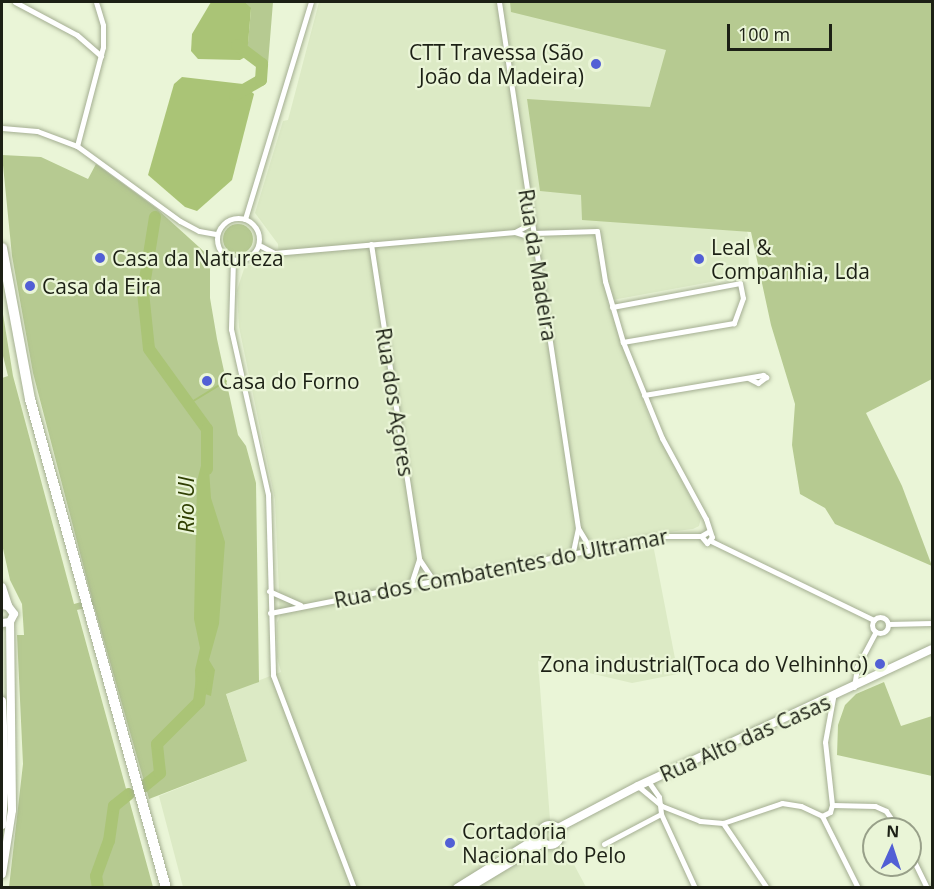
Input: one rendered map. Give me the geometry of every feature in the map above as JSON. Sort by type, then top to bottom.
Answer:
[{"type":"highway","points":[[2,248],[30,399],[166,888]]},
{"type":"highway","points":[[2,279],[24,400],[159,888]]},
{"type":"main road","points":[[2,587],[5,605],[14,614],[6,622],[13,788],[2,874]]},
{"type":"main road","name":"Rua Alto das Casas","points":[[558,828],[648,781],[833,698],[933,649]]},
{"type":"main road","points":[[2,701],[5,777],[2,825]]},
{"type":"main road","points":[[468,888],[541,840],[545,825],[558,828],[558,841],[549,846],[541,840]]},
{"type":"main road","points":[[457,888],[541,840]]},
{"type":"street","points":[[15,2],[77,35],[101,56]]},
{"type":"street","points":[[77,146],[101,56],[103,25],[96,2]]},
{"type":"street","points":[[245,219],[312,2]]},
{"type":"street","name":"Rua da Madeira","points":[[499,2],[578,528],[573,552]]},
{"type":"street","points":[[2,128],[37,131],[77,146],[168,212],[199,231],[216,234]]},
{"type":"street","points":[[245,219],[222,225],[216,234],[216,244],[233,260],[231,329],[268,494],[270,651],[279,693],[354,888]]},
{"type":"street","points":[[233,260],[256,253],[261,246],[261,236],[245,219]]},
{"type":"street","points":[[515,232],[532,223]]},
{"type":"street","points":[[261,246],[274,253],[515,232],[533,235],[597,231],[612,307],[623,342],[662,438],[682,470],[706,519],[711,541]]},
{"type":"street","name":"Rua dos Açores","points":[[371,244],[419,559],[433,580]]},
{"type":"street","points":[[612,307],[740,283],[743,298],[734,323],[623,342]]},
{"type":"street","points":[[644,395],[748,378]]},
{"type":"street","name":"Rua da Madeira","points":[[578,528],[591,550]]},
{"type":"street","points":[[701,537],[708,532]]},
{"type":"street","name":"Rua dos Combatentes do Ultramar","points":[[270,614],[300,605],[675,534],[701,537],[704,542],[711,541],[874,620],[881,617],[888,624]]},
{"type":"street","name":"Rua dos Açores","points":[[411,584],[419,559]]},
{"type":"street","points":[[269,591],[300,605]]},
{"type":"street","points":[[854,688],[857,667],[876,632],[874,620]]},
{"type":"street","points":[[876,632],[884,632],[888,624],[933,623]]},
{"type":"street","points":[[822,816],[830,812],[832,805],[825,741],[833,698]]},
{"type":"street","points":[[648,781],[662,806],[661,814],[695,888]]},
{"type":"street","points":[[638,786],[662,806],[700,821],[723,823],[782,803],[801,806],[822,816],[858,888]]},
{"type":"street","points":[[832,805],[875,806],[886,811],[890,817]]},
{"type":"street","points":[[604,844],[661,814]]},
{"type":"street","points":[[723,823],[767,888]]},
{"type":"shaded area","points":[[211,2],[245,2],[251,8],[247,56],[240,60],[198,59],[191,51],[192,34]]},
{"type":"shaded area","points":[[245,2],[273,2],[268,64],[247,54],[251,9]]},
{"type":"shaded area","points":[[319,2],[661,2],[671,46],[748,234],[749,275],[607,301],[649,417],[701,518],[699,526],[693,529],[651,534],[678,674],[632,683],[538,661],[550,820],[586,887],[183,887],[159,796],[247,761],[226,693],[281,672],[277,657],[277,623],[280,616],[275,500],[239,327],[237,290],[245,266],[279,259],[278,244],[255,213],[283,121],[288,120]]},
{"type":"shaded area","points":[[510,2],[932,2],[932,379],[866,413],[902,486],[932,566],[835,524],[825,508],[800,494],[792,445],[795,404],[771,325],[751,232],[582,220],[581,195],[540,191],[527,99],[650,107],[666,50],[511,12]]},
{"type":"shaded area","points":[[182,77],[243,84],[254,94],[232,180],[197,211],[185,207],[148,175],[174,84]]},
{"type":"shaded area","points":[[2,155],[41,157],[88,179],[96,164],[156,208],[210,257],[210,298],[217,339],[238,435],[246,446],[256,483],[259,682],[226,694],[247,761],[149,799],[94,606],[77,610],[153,887],[9,887],[23,764],[17,635],[24,635],[22,604],[10,580],[2,544],[2,378],[8,376],[2,352],[2,308],[13,376],[74,604],[92,599],[33,373],[12,256]]},
{"type":"shaded area","points":[[238,224],[249,228],[253,239],[249,250],[238,254],[227,250],[223,239],[227,228]]},
{"type":"shaded area","points":[[208,455],[211,498],[225,542],[219,624],[209,660],[215,670],[211,696],[196,691],[195,670],[200,648],[194,619],[197,481],[203,458]]},
{"type":"shaded area","points":[[884,682],[901,726],[932,716],[932,776],[837,755],[838,725],[845,705],[856,694]]},
{"type":"waterway","name":"Rio Ul","points":[[235,95],[261,80],[262,64],[237,45]]},
{"type":"waterway","name":"Rio Ul","points":[[155,217],[143,292],[149,349],[207,429],[207,469]]},
{"type":"waterway","points":[[190,403],[226,381]]},
{"type":"waterway","name":"Rio Ul","points":[[143,787],[160,773],[157,744],[199,702],[202,677]]},
{"type":"waterway","name":"Rio Ul","points":[[98,888],[96,876],[109,841],[114,806],[129,794]]},
{"type":"place","name":"CTT Travessa (São João da Madeira)","points":[[596,64]]},
{"type":"place","name":"Casa da Natureza","points":[[100,258]]},
{"type":"place","name":"Leal & Companhia, Lda","points":[[699,259]]},
{"type":"place","name":"Casa da Eira","points":[[30,286]]},
{"type":"place","name":"Casa do Forno","points":[[207,381]]},
{"type":"place","name":"Zona industrial(Toca do Velhinho)","points":[[880,664]]},
{"type":"place","name":"Cortadoria Nacional do Pelo","points":[[450,843]]}]
